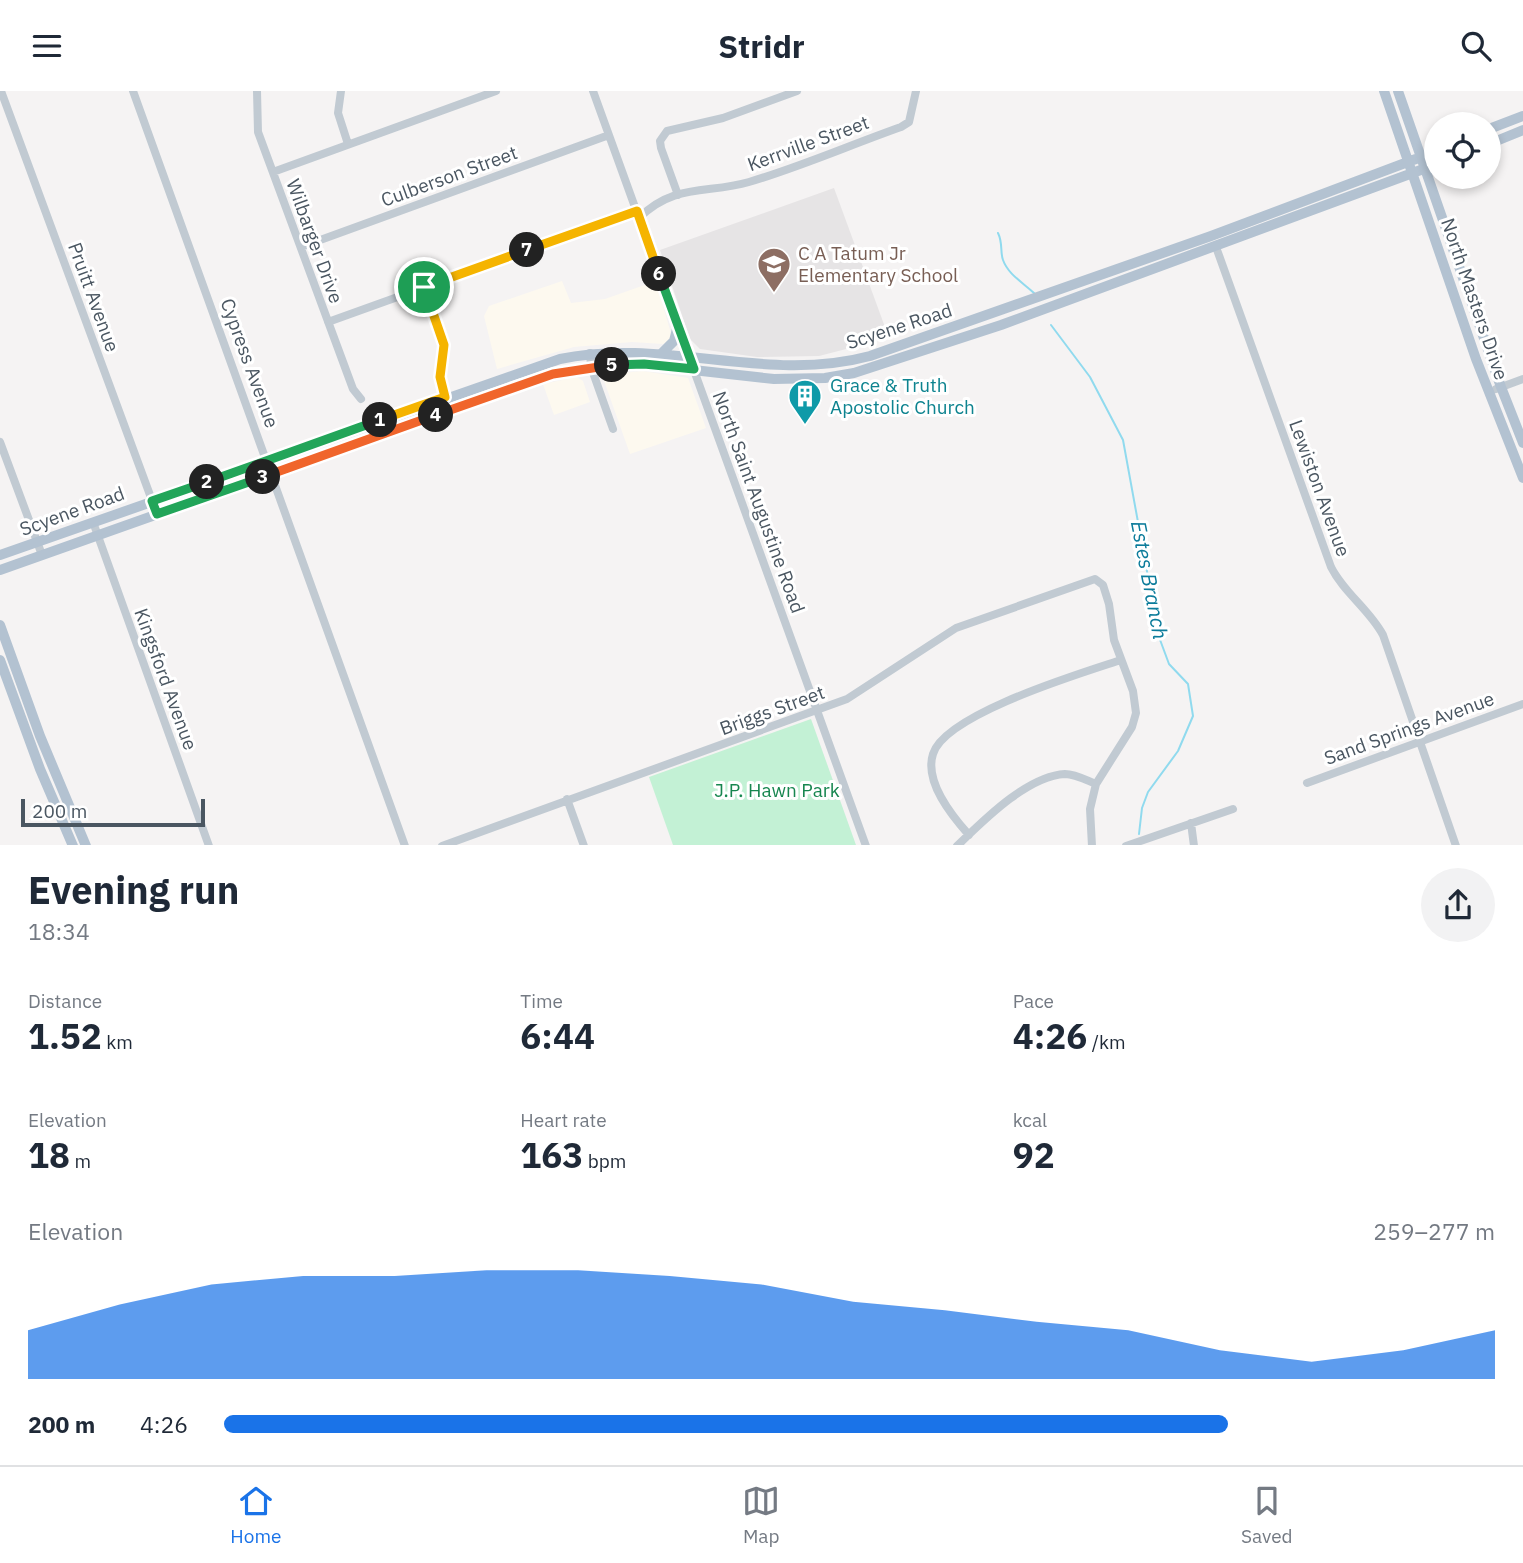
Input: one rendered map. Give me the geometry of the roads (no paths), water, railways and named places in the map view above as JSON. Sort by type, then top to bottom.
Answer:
[{"type":"main road","name":"North Masters Drive","points":[[1384,91],[1488,391],[1523,478]]},
{"type":"main road","name":"North Masters Drive","points":[[1398,91],[1422,157]]},
{"type":"main road","points":[[1501,124],[1523,116]]},
{"type":"main road","points":[[1501,138],[1523,130]]},
{"type":"main road","name":"Scyene Road","points":[[0,555],[538,364],[590,353],[662,353],[773,367],[853,360],[1215,235],[1422,157]]},
{"type":"main road","name":"Scyene Road","points":[[0,570],[553,374],[591,367],[639,364],[774,379],[825,378],[854,373],[1001,325],[1424,169]]},
{"type":"main road","name":"North Masters Drive","points":[[1438,189],[1501,387],[1523,443]]},
{"type":"main road","points":[[662,353],[674,341],[678,324]]},
{"type":"main road","points":[[0,625],[53,767],[86,845]]},
{"type":"main road","points":[[0,660],[41,772],[73,845]]},
{"type":"main road","points":[[41,772],[53,767]]},
{"type":"street","name":"Pruitt Avenue","points":[[1,91],[157,514]]},
{"type":"street","name":"Cypress Avenue","points":[[133,91],[405,845]]},
{"type":"street","name":"Wilbarger Drive","points":[[257,91],[256,120],[273,172],[353,389],[361,399]]},
{"type":"street","points":[[341,91],[338,113],[348,144]]},
{"type":"street","points":[[273,172],[496,91]]},
{"type":"street","name":"North Saint Augustine Road","points":[[593,91],[866,845]]},
{"type":"street","points":[[678,195],[661,148],[662,135],[667,131],[723,118],[797,91]]},
{"type":"street","name":"Kerrville Street","points":[[328,322],[638,214],[700,187],[750,181],[909,122],[916,91]]},
{"type":"street","name":"Culberson Street","points":[[300,247],[609,135]]},
{"type":"street","points":[[1215,235],[1216,247]]},
{"type":"street","name":"Lewiston Avenue","points":[[1216,247],[1331,567],[1344,589],[1370,615],[1383,635],[1456,845]]},
{"type":"street","points":[[424,287],[444,345],[440,377],[449,410]]},
{"type":"street","points":[[590,353],[591,367],[613,429]]},
{"type":"street","points":[[1488,391],[1523,379]]},
{"type":"street","points":[[0,442],[42,555]]},
{"type":"street","name":"Kingsford Avenue","points":[[93,522],[209,845]]},
{"type":"street","name":"Briggs Street","points":[[442,845],[857,695],[956,628],[1090,580],[1099,581],[1109,604],[1121,660]]},
{"type":"street","points":[[969,835],[945,804],[934,775],[933,755],[939,743],[1006,700],[1121,660],[1133,691],[1135,719],[1096,784],[1090,809],[1092,845]]},
{"type":"street","name":"Sand Springs Avenue","points":[[1307,783],[1523,703]]},
{"type":"street","points":[[957,845],[1003,804],[1049,778],[1067,774],[1096,784]]},
{"type":"street","points":[[567,799],[584,845]]},
{"type":"street","points":[[1126,845],[1233,809]]},
{"type":"street","points":[[1191,823],[1194,845]]},
{"type":"waterway","name":"Estes Branch","points":[[998,233],[1005,265],[1034,293]]},
{"type":"waterway","name":"Estes Branch","points":[[1051,325],[1090,377],[1123,440],[1159,637],[1169,664],[1188,684],[1193,716],[1178,751],[1148,792],[1142,808],[1139,834]]},
{"type":"place","name":"C A Tatum Jr Elementary School","points":[[774,294]]},
{"type":"place","name":"Grace & Truth Apostolic Church","points":[[805,426]]},
{"type":"park label","name":"J.P. Hawn Park","points":[[777,790]]}]
